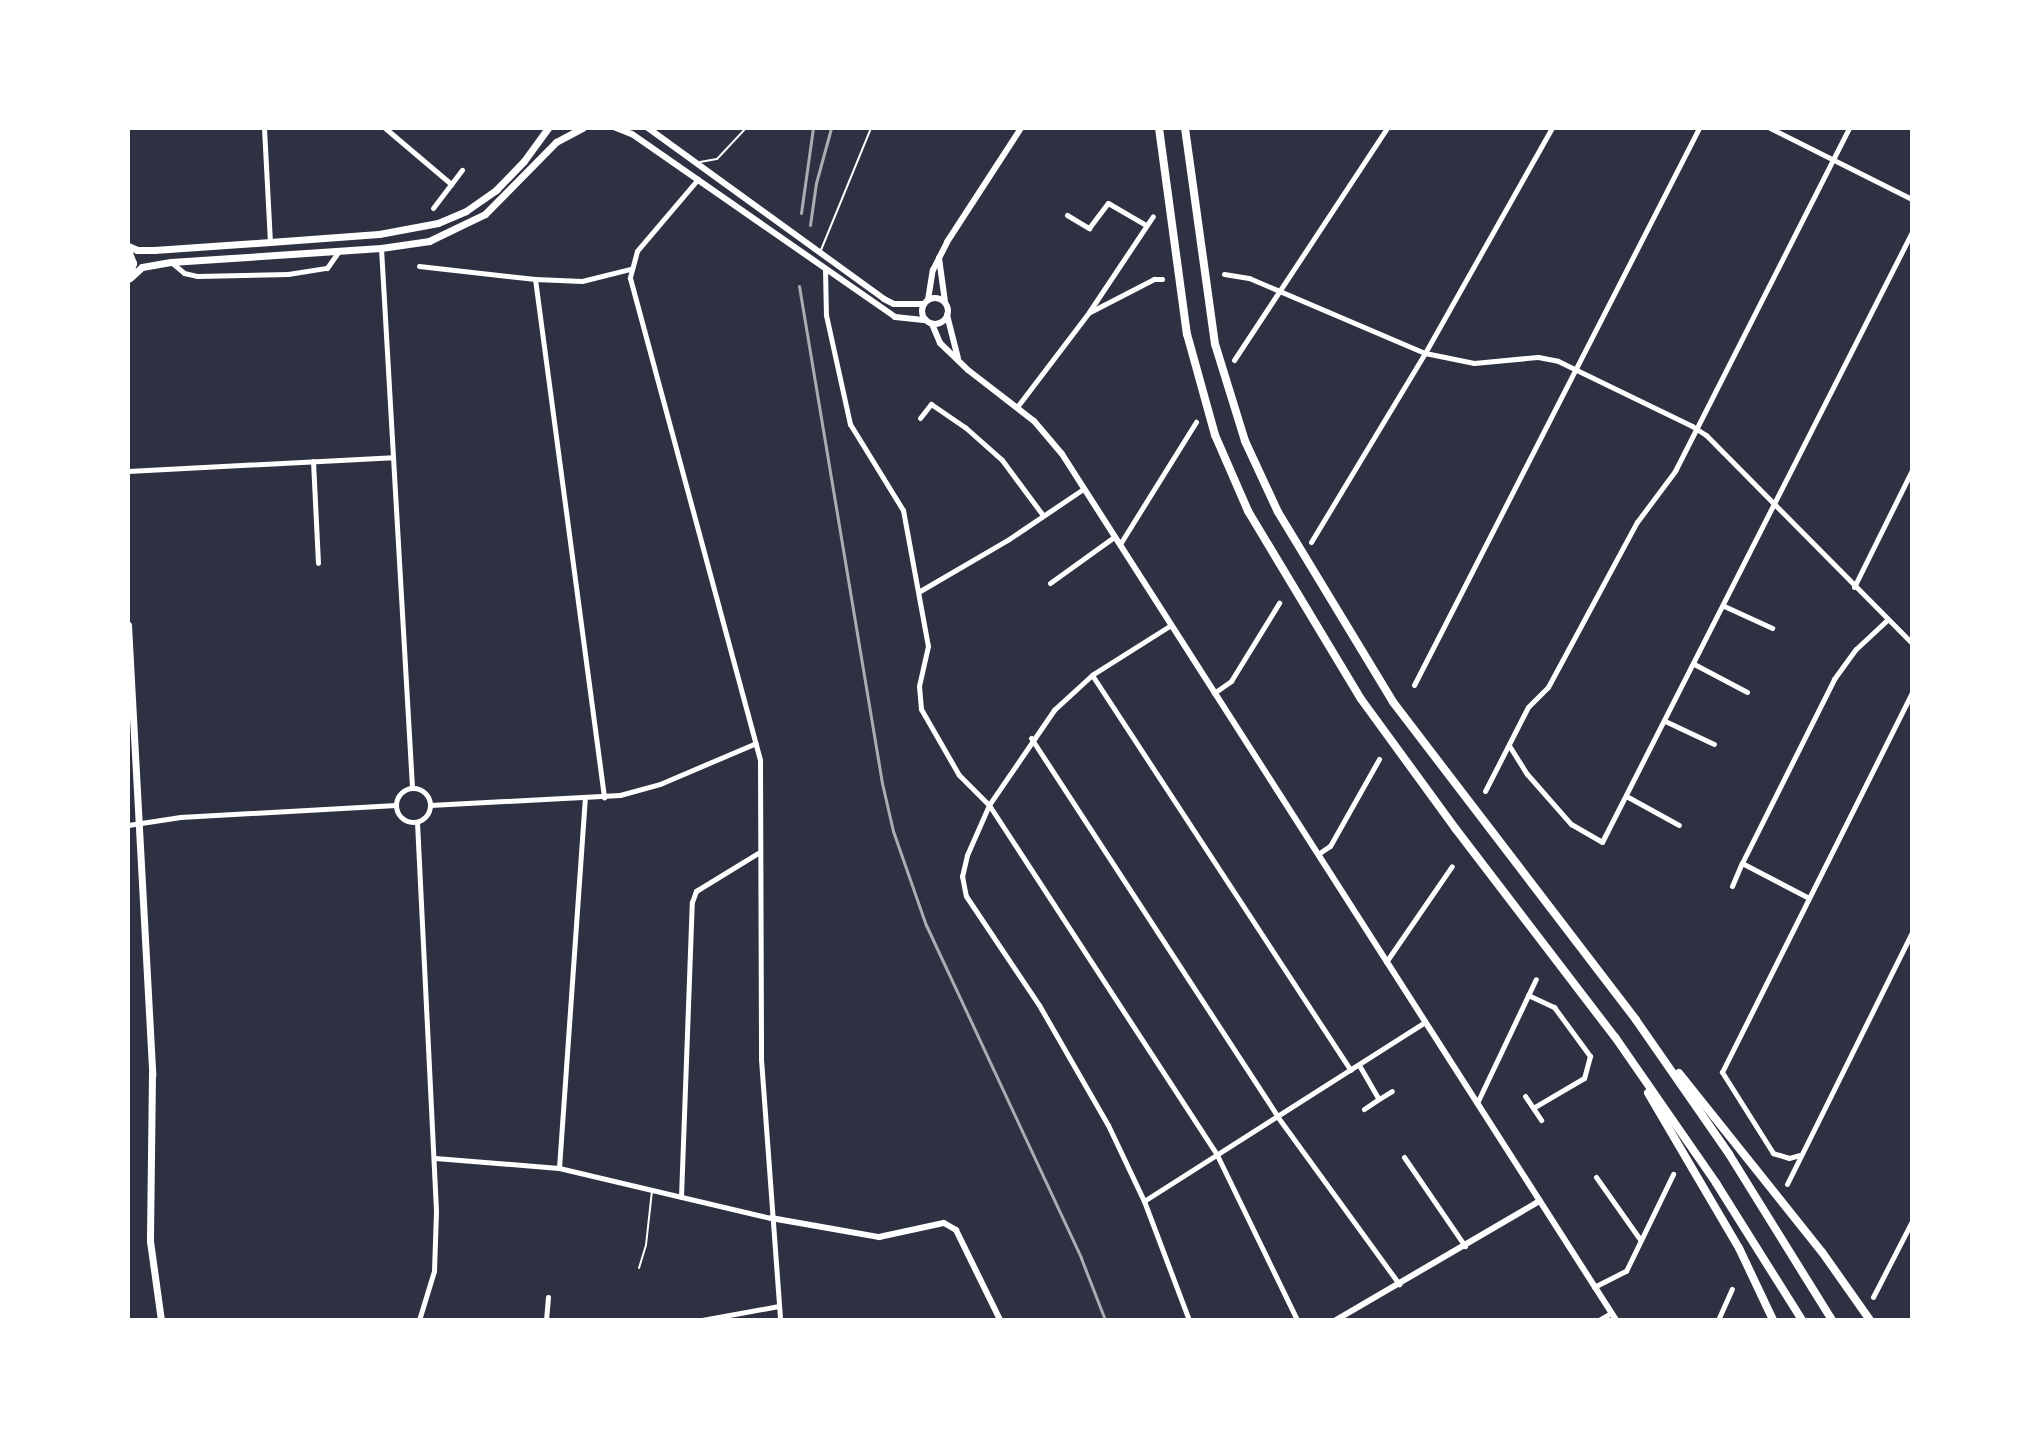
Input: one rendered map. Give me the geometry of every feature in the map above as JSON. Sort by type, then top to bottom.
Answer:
[{"type":"highway","points":[[1159,128],[1187,334],[1215,435],[1248,511],[1317,630],[1378,723],[1615,1037],[1716,1183],[1802,1320]]},
{"type":"highway","points":[[1185,128],[1215,344],[1245,441],[1271,500],[1358,647],[1414,732],[1636,1020],[1822,1252],[1870,1320]]},
{"type":"highway","points":[[1636,1020],[1737,1166],[1832,1320]]},
{"type":"highway","points":[[1615,1037],[1739,1248],[1773,1320]]},
{"type":"main road","points":[[129,279],[133,263],[128,248],[154,250],[379,234],[426,227],[449,219],[496,190],[524,161],[548,128]]},
{"type":"main road","points":[[129,279],[142,267],[171,262],[381,248],[429,241],[468,224],[503,199],[556,142],[582,128]]},
{"type":"main road","points":[[128,625],[152,1074],[150,1241],[161,1320]]},
{"type":"street","points":[[264,128],[270,242]]},
{"type":"street","points":[[385,128],[451,184]]},
{"type":"street","points":[[616,128],[632,134],[895,317],[929,322],[943,321],[947,315]]},
{"type":"street","points":[[648,128],[884,299],[894,304],[926,302],[935,298],[945,304]]},
{"type":"street","points":[[1021,128],[939,258],[922,312],[940,343],[1050,438],[1614,1317],[1599,1320]]},
{"type":"street","points":[[1234,360],[1387,128]]},
{"type":"street","points":[[1311,542],[1425,353],[1552,128]]},
{"type":"street","points":[[1414,685],[1699,128]]},
{"type":"street","points":[[1770,128],[1912,199]]},
{"type":"street","points":[[1485,791],[1528,707],[1548,687],[1637,522],[1669,482],[1849,128]]},
{"type":"street","points":[[433,208],[462,170]]},
{"type":"street","points":[[698,179],[637,251],[630,269],[756,743],[761,778],[758,853],[761,1059],[780,1320]]},
{"type":"street","points":[[1067,215],[1089,228],[1108,203],[1146,225]]},
{"type":"street","points":[[1017,407],[1089,312],[1153,216]]},
{"type":"street","points":[[1510,747],[1527,774],[1571,824],[1602,842],[1628,797],[1912,232]]},
{"type":"street","points":[[381,248],[412,788]]},
{"type":"street","points":[[171,262],[184,273],[197,276],[288,274],[327,268],[339,251]]},
{"type":"street","points":[[939,258],[947,315],[959,359]]},
{"type":"street","points":[[817,264],[823,278],[850,424],[903,510],[928,646],[919,686],[921,709],[959,775],[989,805],[1217,1155],[1297,1320]]},
{"type":"street","points":[[419,266],[582,281],[630,269]]},
{"type":"street","points":[[823,278],[825,269]]},
{"type":"street","points":[[1224,274],[1249,278],[1425,353],[1483,363],[1549,358],[1697,430],[1912,643]]},
{"type":"street","points":[[535,279],[604,797]]},
{"type":"street","points":[[1089,312],[1162,279]]},
{"type":"street","points":[[920,418],[931,404],[966,428],[1002,460],[1043,514]]},
{"type":"street","points":[[1119,545],[1196,422]]},
{"type":"street","points":[[128,471],[393,457]]},
{"type":"street","points":[[313,461],[318,563]]},
{"type":"street","points":[[1854,587],[1912,470]]},
{"type":"street","points":[[920,591],[1009,539],[1083,489]]},
{"type":"street","points":[[1050,583],[1114,537]]},
{"type":"street","points":[[1214,693],[1231,681],[1279,603]]},
{"type":"street","points":[[1724,606],[1772,628]]},
{"type":"street","points":[[1732,886],[1834,679],[1856,649],[1887,620]]},
{"type":"street","points":[[1171,625],[1092,675],[1054,710],[1031,738],[989,805],[964,866],[966,896],[1039,1005],[1108,1125],[1144,1201],[1189,1320]]},
{"type":"street","points":[[1694,664],[1747,692]]},
{"type":"street","points":[[1092,675],[1350,1070]]},
{"type":"street","points":[[1800,1155],[1789,1158],[1773,1153],[1722,1072],[1912,692]]},
{"type":"street","points":[[1665,721],[1714,744]]},
{"type":"street","points":[[1031,738],[1277,1116],[1399,1284]]},
{"type":"street","points":[[430,805],[604,797],[660,784],[756,743]]},
{"type":"street","points":[[1318,854],[1330,846],[1379,759]]},
{"type":"street","points":[[412,788],[427,794],[430,805],[427,816],[417,822],[402,818],[396,805],[399,795],[412,788]]},
{"type":"street","points":[[1628,797],[1679,825]]},
{"type":"street","points":[[559,1168],[585,798]]},
{"type":"street","points":[[128,825],[180,817],[396,805]]},
{"type":"street","points":[[417,822],[435,1158],[434,1271],[419,1320]]},
{"type":"street","points":[[681,1197],[692,902],[696,891],[758,853]]},
{"type":"street","points":[[1742,863],[1807,897]]},
{"type":"street","points":[[1386,962],[1452,866]]},
{"type":"street","points":[[1787,1184],[1912,932]]},
{"type":"street","points":[[1477,1103],[1536,979]]},
{"type":"street","points":[[1528,995],[1554,1007],[1590,1056],[1584,1078],[1533,1108]]},
{"type":"street","points":[[1144,1201],[1425,1022]]},
{"type":"street","points":[[1359,1065],[1379,1099]]},
{"type":"street","points":[[1364,1109],[1392,1091]]},
{"type":"street","points":[[1525,1096],[1541,1120]]},
{"type":"street","points":[[1404,1157],[1465,1246]]},
{"type":"street","points":[[435,1158],[559,1168],[771,1218],[879,1237],[944,1223],[956,1230],[1000,1320]]},
{"type":"street","points":[[1594,1287],[1626,1271],[1639,1238],[1673,1174]]},
{"type":"street","points":[[1596,1177],[1639,1238]]},
{"type":"street","points":[[1336,1320],[1540,1201]]},
{"type":"street","points":[[1873,1297],[1912,1221]]},
{"type":"street","points":[[1718,1320],[1732,1289]]},
{"type":"street","points":[[546,1320],[548,1297]]},
{"type":"street","points":[[702,1320],[779,1306]]},
{"type":"lane","points":[[684,157],[699,163],[717,159],[746,128]]},
{"type":"lane","points":[[821,251],[871,128]]},
{"type":"lane","points":[[639,1268],[646,1245],[652,1190]]},
{"type":"railway","points":[[801,213],[813,128]]},
{"type":"railway","points":[[810,225],[816,183],[831,128]]},
{"type":"railway","points":[[799,286],[882,783],[893,831],[926,925],[1081,1258],[1105,1320]]}]
